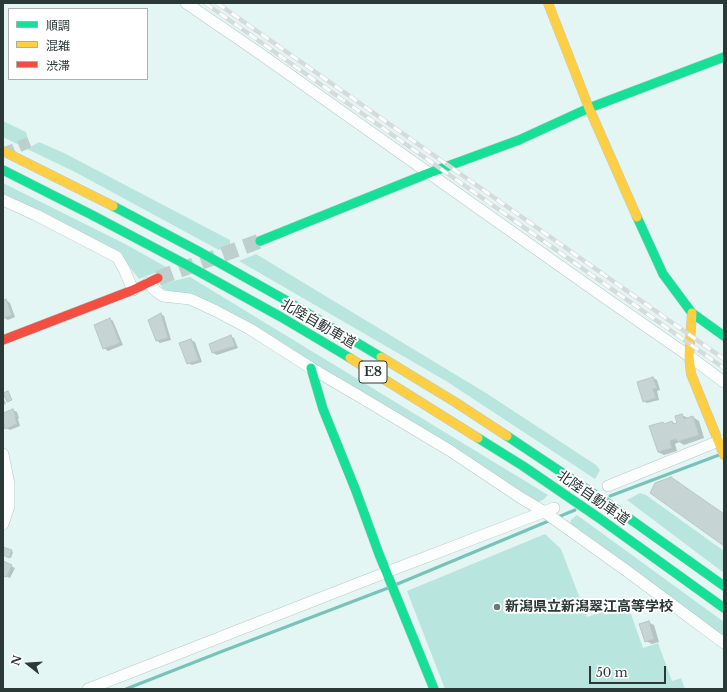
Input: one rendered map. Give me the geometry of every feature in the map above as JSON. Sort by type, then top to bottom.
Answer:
[{"type":"main road","points":[[548,3],[589,108],[663,274],[692,312],[724,336]]},
{"type":"main road","points":[[260,241],[429,173],[519,140],[589,108],[724,57]]},
{"type":"main road","name":"北陸自動車道","points":[[3,151],[200,252],[374,352],[534,453],[609,504],[724,586]]},
{"type":"main road","name":"北陸自動車道","points":[[3,170],[185,264],[281,317],[361,365],[523,466],[599,518],[724,608]]},
{"type":"main road","points":[[3,340],[133,290],[153,280]]},
{"type":"main road","points":[[692,312],[689,356],[691,374],[721,441],[724,455]]},
{"type":"main road","points":[[311,368],[323,409],[356,490],[386,572],[434,689]]},
{"type":"street","points":[[186,3],[724,382]]},
{"type":"street","points":[[3,200],[36,215],[117,257],[133,290]]},
{"type":"street","points":[[153,280],[157,292],[163,296],[190,299],[250,329],[311,368],[449,450],[543,511],[724,642]]},
{"type":"street","points":[[608,486],[721,441]]},
{"type":"street","points":[[3,454],[9,484],[9,506],[3,524]]},
{"type":"street","points":[[88,689],[554,508]]},
{"type":"green space","points":[[3,121],[26,132],[28,140],[17,144],[3,137]]},
{"type":"green space","points":[[39,142],[64,153],[230,240],[230,245],[219,250],[75,172],[27,149]]},
{"type":"green space","points":[[3,183],[125,244],[168,268],[139,279],[120,255],[3,196]]},
{"type":"green space","points":[[256,254],[486,393],[596,465],[600,470],[595,479],[446,381],[239,261]]},
{"type":"green space","points":[[190,277],[548,495],[543,500],[535,503],[316,366],[162,288],[160,284]]},
{"type":"green space","points":[[640,493],[646,495],[724,551],[724,573],[627,500]]},
{"type":"green space","points":[[577,515],[724,622],[724,637],[570,525],[571,520]]},
{"type":"green space","name":"新潟県立新潟翠江高等学校","points":[[545,534],[561,549],[587,617],[627,603],[643,648],[658,643],[672,681],[681,678],[685,689],[445,689],[407,591]]},
{"type":"building","points":[[6,299],[12,315],[3,318],[3,301]]},
{"type":"building","points":[[161,313],[168,338],[156,341],[148,320]]},
{"type":"building","points":[[110,318],[120,343],[103,349],[94,325]]},
{"type":"building","points":[[231,335],[235,346],[212,353],[209,344]]},
{"type":"building","points":[[191,339],[199,360],[187,364],[179,343]]},
{"type":"building","points":[[653,377],[657,388],[653,389],[656,398],[643,402],[637,382]]},
{"type":"building","points":[[8,391],[12,400],[7,402],[3,393]]},
{"type":"building","points":[[13,409],[17,424],[5,429],[3,413]]},
{"type":"building","points":[[682,414],[684,419],[693,416],[699,435],[677,442],[676,439],[670,441],[672,448],[658,452],[649,426],[663,422],[664,424],[672,421],[673,424],[677,423],[675,416]]},
{"type":"building","points":[[671,477],[724,514],[724,546],[650,493],[655,483]]},
{"type":"building","points":[[3,547],[12,550],[9,558],[3,555]]},
{"type":"building","points":[[3,561],[12,565],[7,577],[3,576]]},
{"type":"building","points":[[649,621],[654,639],[645,642],[639,624]]},
{"type":"waterway","points":[[610,496],[719,455]]},
{"type":"waterway","points":[[558,517],[575,510]]},
{"type":"waterway","points":[[395,585],[551,520]]},
{"type":"waterway","points":[[126,689],[388,588]]},
{"type":"tunnel","points":[[4,153],[30,142]]},
{"type":"tunnel","points":[[158,278],[260,241]]},
{"type":"railway","points":[[205,3],[724,368]]},
{"type":"railway","points":[[217,3],[724,359]]},
{"type":"traffic: fast","points":[[260,241],[429,173],[519,140],[589,108],[724,57]]},
{"type":"traffic: fast","points":[[3,170],[185,264],[281,317],[350,358]]},
{"type":"traffic: fast","points":[[113,206],[200,252],[289,302],[381,357]]},
{"type":"traffic: fast","points":[[637,217],[663,274],[692,313],[724,336]]},
{"type":"traffic: fast","points":[[311,368],[323,409],[356,491],[379,554],[434,689]]},
{"type":"traffic: fast","points":[[507,436],[609,504],[724,586]]},
{"type":"traffic: fast","points":[[478,438],[523,466],[599,518],[724,608]]},
{"type":"traffic: slow","points":[[548,3],[589,108],[637,217]]},
{"type":"traffic: slow","points":[[3,151],[113,206]]},
{"type":"traffic: slow","points":[[692,313],[689,356],[691,374],[724,455]]},
{"type":"traffic: slow","points":[[381,357],[507,436]]},
{"type":"traffic: slow","points":[[350,358],[478,438]]},
{"type":"traffic: jam","points":[[3,340],[133,290],[158,278]]},
{"type":"place","name":"新潟県立新潟翠江高等学校","points":[[497,607]]}]
